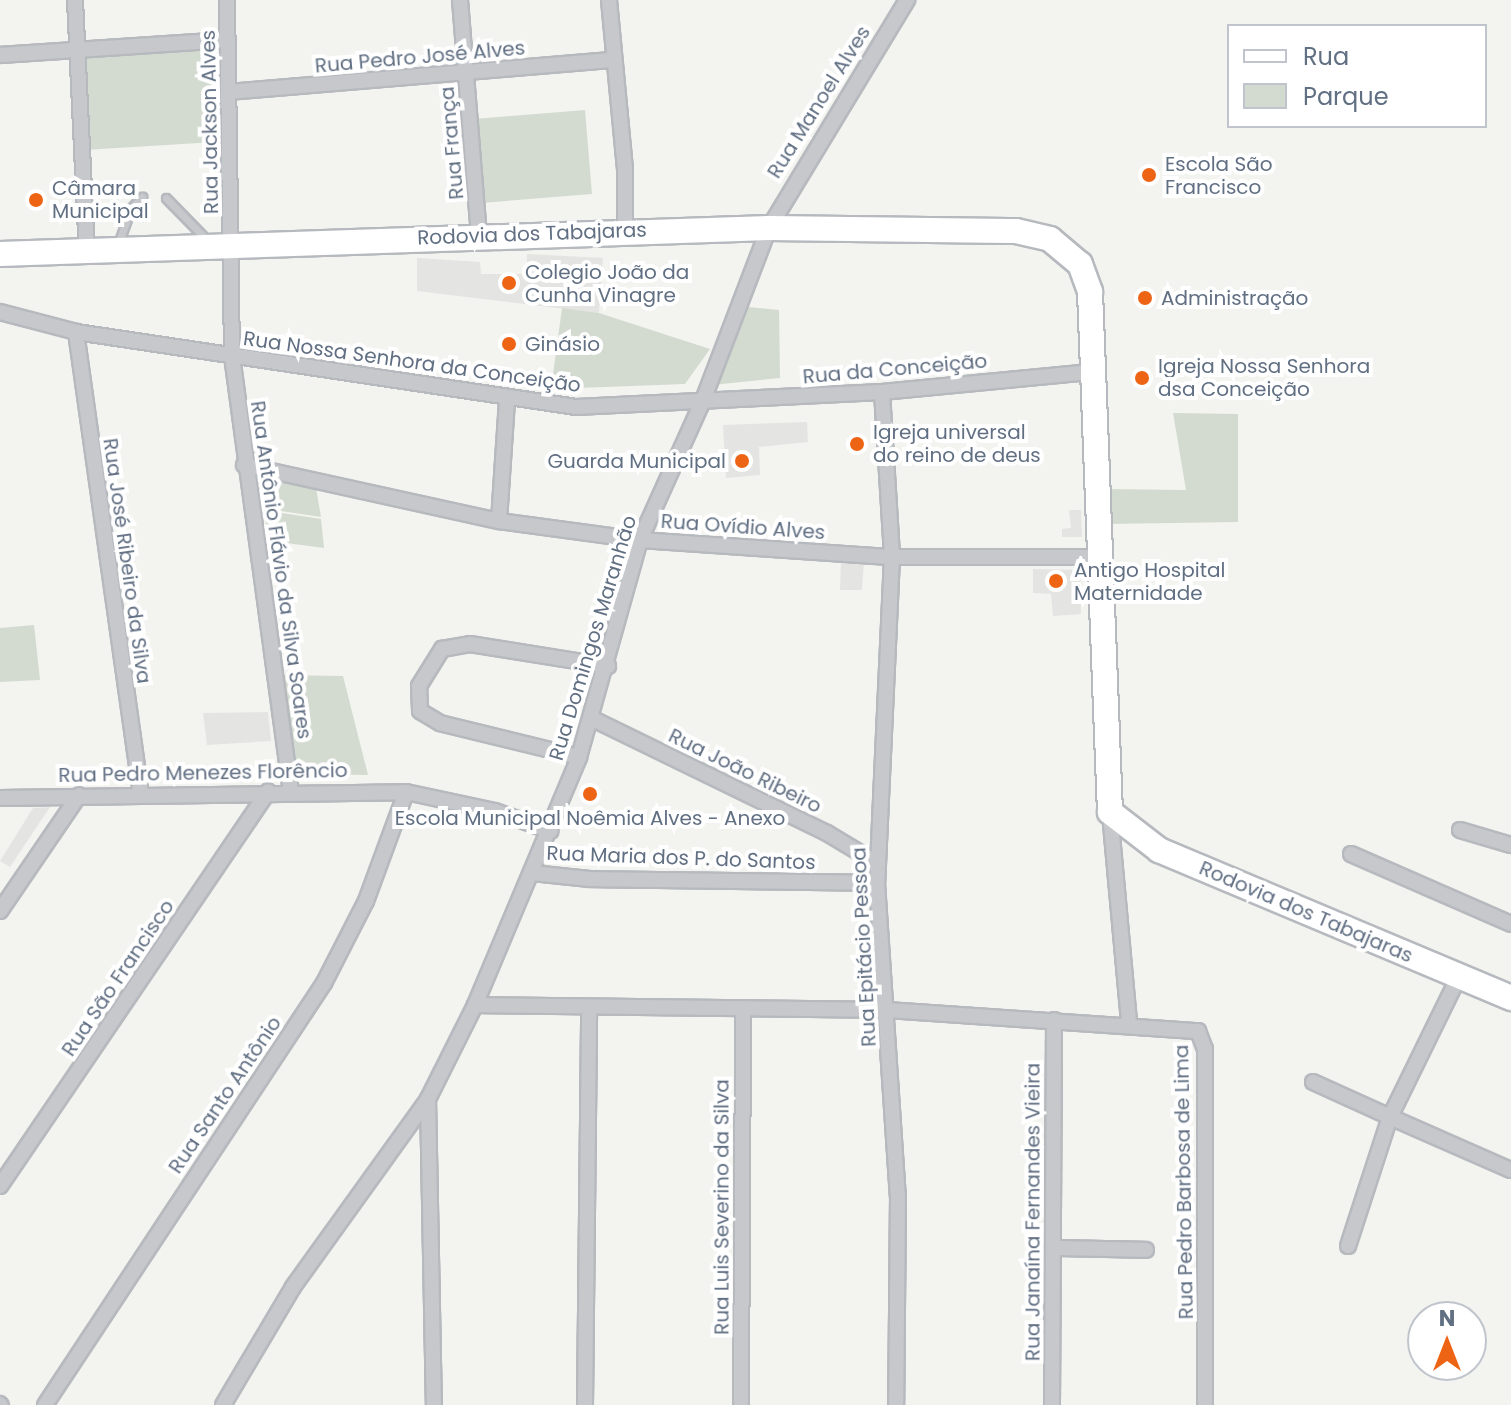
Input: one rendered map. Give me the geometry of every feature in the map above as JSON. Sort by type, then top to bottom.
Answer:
[{"type":"main road","name":"Rodovia dos Tabajaras","points":[[0,254],[222,243],[769,228],[1016,231],[1062,246],[1080,264],[1090,292],[1091,372]]},
{"type":"main road","points":[[1091,372],[1103,557],[1110,812]]},
{"type":"main road","name":"Rodovia dos Tabajaras","points":[[1110,812],[1159,850],[1511,998]]},
{"type":"street","points":[[75,0],[87,250]]},
{"type":"street","name":"Rua Jackson Alves","points":[[227,0],[229,92],[222,243],[232,356]]},
{"type":"street","name":"Rua França","points":[[460,0],[479,236]]},
{"type":"street","points":[[609,0],[625,168],[625,232]]},
{"type":"street","name":"Rua Manoel Alves","points":[[769,228],[907,0]]},
{"type":"street","points":[[0,55],[228,40]]},
{"type":"street","name":"Rua Pedro José Alves","points":[[229,92],[613,60]]},
{"type":"street","name":"Rua Domingos Maranhão","points":[[223,1405],[293,1287],[428,1099],[475,1005],[551,831],[593,719],[640,540],[702,403],[769,228]]},
{"type":"street","points":[[0,312],[76,332]]},
{"type":"street","name":"Rua Nossa Senhora da Conceição","points":[[76,332],[507,400],[612,408],[702,403]]},
{"type":"street","name":"Rua José Ribeiro da Silva","points":[[76,332],[141,795]]},
{"type":"street","name":"Rua Antônio Flávio da Silva Soares","points":[[232,356],[244,465],[291,790]]},
{"type":"street","name":"Rua da Conceição","points":[[702,403],[882,392],[1091,372]]},
{"type":"street","name":"Rua Epitácio Pessoa","points":[[882,392],[892,557],[877,883],[898,1196],[896,1405]]},
{"type":"street","points":[[499,521],[507,400]]},
{"type":"street","name":"Rua Ovídio Alves","points":[[244,465],[499,521],[640,540],[892,557],[1103,557]]},
{"type":"street","points":[[579,757],[440,723],[420,711],[419,686],[442,649],[470,644],[608,666]]},
{"type":"street","name":"Rua João Ribeiro","points":[[593,719],[827,833],[877,863]]},
{"type":"street","name":"Rua Pedro Menezes Florêncio","points":[[0,798],[291,790],[406,792],[495,811],[551,831]]},
{"type":"street","name":"Rua São Francisco","points":[[0,1186],[268,791]]},
{"type":"street","name":"Rua Santo Antônio","points":[[45,1405],[324,983],[366,901],[406,792]]},
{"type":"street","points":[[0,911],[79,795]]},
{"type":"street","points":[[1110,812],[1129,1023]]},
{"type":"street","points":[[1460,830],[1511,845]]},
{"type":"street","points":[[1351,854],[1511,924]]},
{"type":"street","name":"Rua Maria dos P. do Santos","points":[[532,873],[590,879],[877,883]]},
{"type":"street","points":[[1348,1246],[1390,1117],[1459,976]]},
{"type":"street","name":"Rua Pedro Barbosa de Lima","points":[[475,1005],[887,1010],[1190,1028],[1205,1041],[1205,1405]]},
{"type":"street","points":[[585,1405],[589,1008]]},
{"type":"street","name":"Rua Luis Severino da Silva","points":[[741,1405],[743,1009]]},
{"type":"street","name":"Rua Janaína Fernandes Vieira","points":[[1052,1405],[1054,1020]]},
{"type":"street","points":[[1313,1082],[1511,1170]]},
{"type":"street","points":[[428,1099],[434,1405]]},
{"type":"street","points":[[1053,1248],[1146,1250]]},
{"type":"lane","points":[[116,248],[131,208],[142,197]]},
{"type":"lane","points":[[166,198],[222,243]]},
{"type":"shaded area","name":"Colegio João da Cunha Vinagre","points":[[527,254],[603,258],[599,313],[417,291],[417,258],[480,262],[481,274],[527,274]]},
{"type":"shaded area","name":"Guarda Municipal","points":[[807,422],[808,442],[759,447],[760,475],[726,478],[723,425]]},
{"type":"shaded area","points":[[1069,510],[1081,510],[1082,537],[1062,537],[1062,529],[1071,528]]},
{"type":"shaded area","points":[[864,560],[862,590],[840,590],[841,561]]},
{"type":"shaded area","name":"Antigo Hospital Maternidade","points":[[1033,569],[1080,570],[1081,614],[1053,616],[1051,594],[1033,593]]},
{"type":"shaded area","points":[[268,712],[271,741],[207,745],[203,713]]},
{"type":"shaded area","points":[[50,807],[10,867],[0,861],[33,808]]},
{"type":"green space","points":[[209,46],[215,142],[85,150],[80,53]]},
{"type":"green space","points":[[585,110],[592,194],[481,203],[474,119]]},
{"type":"green space","points":[[748,307],[779,310],[780,378],[712,385]]},
{"type":"green space","points":[[562,308],[599,313],[710,349],[685,384],[551,389]]},
{"type":"green space","points":[[1173,413],[1238,414],[1238,522],[1107,524],[1106,489],[1186,490]]},
{"type":"green space","points":[[252,470],[315,482],[321,517],[261,508]]},
{"type":"green space","points":[[262,510],[321,519],[324,548],[271,541]]},
{"type":"green space","points":[[34,625],[40,680],[0,682],[0,628]]},
{"type":"green space","points":[[283,675],[343,676],[368,775],[295,774]]},
{"type":"place","name":"Escola São Francisco","points":[[1149,175]]},
{"type":"place","name":"Câmara Municipal","points":[[36,200]]},
{"type":"place","name":"Colegio João da Cunha Vinagre","points":[[509,283]]},
{"type":"place","name":"Administração","points":[[1145,298]]},
{"type":"place","name":"Ginásio","points":[[509,344]]},
{"type":"place","name":"Igreja Nossa Senhora dsa Conceição","points":[[1142,378]]},
{"type":"place","name":"Igreja universal do reino de deus","points":[[857,444]]},
{"type":"place","name":"Guarda Municipal","points":[[742,461]]},
{"type":"place","name":"Antigo Hospital Maternidade","points":[[1056,581]]},
{"type":"place","name":"Escola Municipal Noêmia Alves - Anexo","points":[[590,794]]}]
